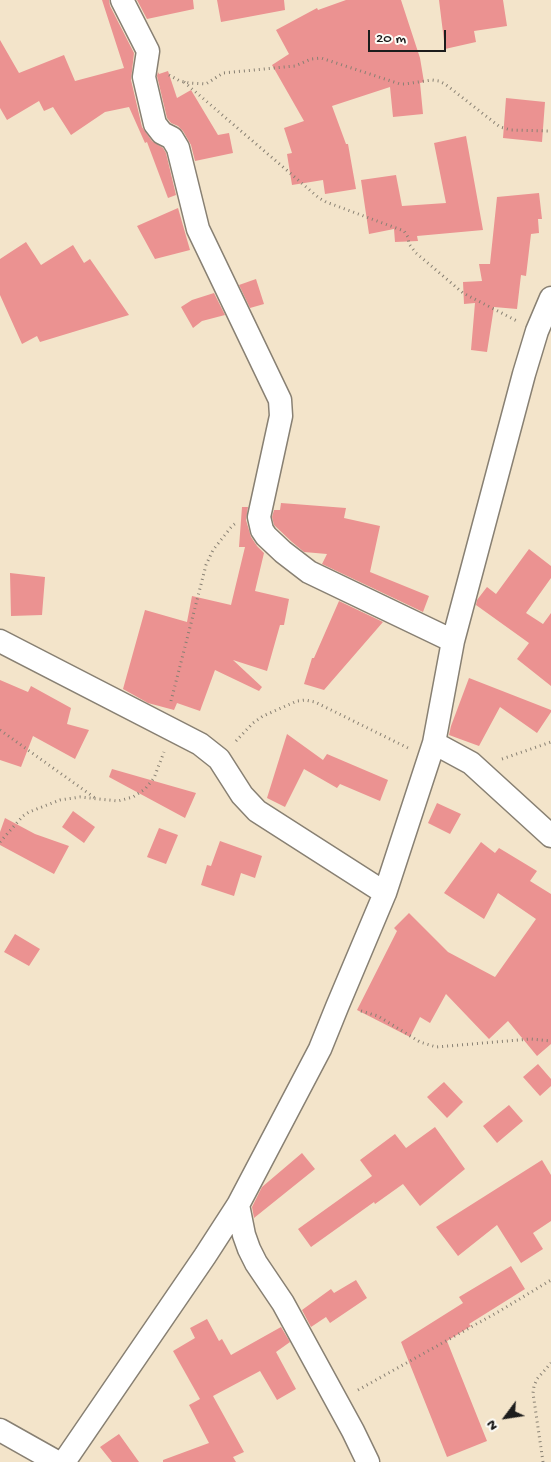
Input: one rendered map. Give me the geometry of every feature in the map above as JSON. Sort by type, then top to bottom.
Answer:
[{"type":"street","points":[[122,0],[148,51],[144,77],[155,124],[162,134],[172,138],[178,148],[198,229],[280,400],[281,416],[259,517],[262,530],[266,536],[309,572],[454,641]]},
{"type":"street","points":[[64,1462],[238,1205],[320,1049],[338,1007],[385,892],[431,751],[454,641],[524,374],[537,331],[551,298]]},
{"type":"street","points":[[0,641],[200,744],[219,759],[242,795],[258,811],[385,892]]},
{"type":"street","points":[[431,751],[472,763],[551,836]]},
{"type":"street","points":[[238,1205],[244,1235],[256,1263],[283,1303],[354,1431],[368,1462]]},
{"type":"street","points":[[0,1430],[57,1462]]},
{"type":"path","points":[[184,82],[206,84],[223,73],[295,66],[311,59],[321,58],[400,84],[432,80],[439,81],[446,84],[500,127],[511,130],[551,132]]},
{"type":"path","points":[[146,62],[184,82],[319,198],[404,231],[408,237],[409,244],[416,253],[463,293],[537,331]]},
{"type":"path","points":[[0,842],[23,816],[29,812],[70,798],[80,797],[118,801],[133,797],[145,789],[154,778],[169,728],[206,565],[212,550],[232,526],[262,505]]},
{"type":"path","points":[[219,759],[258,718],[297,700],[315,702],[431,751]]},
{"type":"path","points":[[0,730],[96,799]]},
{"type":"path","points":[[472,763],[505,758],[551,742]]},
{"type":"path","points":[[338,1007],[378,1016],[420,1042],[436,1047],[531,1039],[551,1041]]},
{"type":"path","points":[[337,1401],[498,1312],[551,1280]]},
{"type":"path","points":[[542,1462],[533,1393],[537,1379],[551,1363]]},
{"type":"building","points":[[102,0],[109,0],[110,6],[134,53],[131,80],[142,127],[152,141],[163,148],[166,153],[176,195],[168,198],[147,142],[145,143],[129,107],[105,112],[71,135],[53,107],[44,111],[39,101],[7,120],[0,108],[0,40],[19,73],[64,55],[75,81],[124,68]]},
{"type":"building","points":[[137,0],[193,0],[194,9],[147,19]]},
{"type":"building","points":[[217,0],[284,0],[285,10],[221,22]]},
{"type":"building","points":[[346,0],[401,0],[420,58],[424,82],[420,83],[423,114],[393,117],[390,87],[332,106],[346,144],[348,144],[356,189],[325,194],[323,180],[292,185],[287,154],[292,153],[284,128],[304,121],[272,65],[289,54],[276,30],[317,8],[318,10]]},
{"type":"building","points":[[439,0],[503,0],[507,26],[474,31],[476,42],[445,49]]},
{"type":"building","points":[[168,71],[177,98],[191,90],[218,135],[229,133],[233,153],[195,161],[191,145],[183,131],[167,118],[157,76],[158,72],[159,74]]},
{"type":"building","points":[[506,98],[545,102],[542,142],[503,138]]},
{"type":"building","points":[[466,136],[483,230],[417,236],[418,241],[395,242],[394,229],[369,234],[361,180],[396,175],[402,206],[446,203],[434,143]]},
{"type":"building","points":[[539,193],[542,219],[538,219],[539,233],[531,234],[526,276],[521,275],[517,309],[494,307],[487,352],[471,350],[475,303],[464,304],[463,282],[482,281],[479,264],[490,264],[497,197]]},
{"type":"building","points":[[178,208],[190,250],[155,259],[137,226]]},
{"type":"building","points":[[26,242],[41,265],[73,245],[84,263],[90,259],[129,315],[40,342],[37,336],[22,344],[0,295],[0,259]]},
{"type":"building","points":[[256,279],[264,304],[250,308],[239,285]]},
{"type":"building","points":[[214,293],[225,315],[202,321],[193,328],[181,307],[192,300]]},
{"type":"building","points":[[281,503],[346,508],[344,518],[380,526],[370,572],[429,596],[423,612],[322,564],[327,554],[304,552],[274,525],[272,517],[274,510],[280,510]]},
{"type":"building","points":[[242,507],[248,507],[246,520],[251,537],[264,553],[255,591],[289,599],[284,625],[280,625],[267,671],[233,660],[262,687],[259,691],[215,670],[200,711],[177,703],[174,710],[148,703],[123,689],[145,610],[187,622],[192,596],[231,605],[245,547],[239,547]]},
{"type":"building","points":[[529,549],[551,566],[551,578],[526,613],[543,624],[551,613],[551,686],[517,659],[529,643],[476,605],[477,600],[487,587],[496,594]]},
{"type":"building","points":[[10,573],[45,577],[42,615],[11,616]]},
{"type":"building","points":[[339,601],[383,622],[324,690],[304,684],[312,658],[314,658]]},
{"type":"building","points":[[469,678],[551,710],[551,712],[537,733],[500,707],[479,746],[449,735]]},
{"type":"building","points":[[0,680],[28,692],[31,686],[71,708],[67,724],[89,730],[75,759],[33,736],[21,767],[0,760]]},
{"type":"building","points":[[287,734],[323,760],[327,754],[388,780],[380,801],[340,784],[337,788],[304,769],[285,807],[267,798]]},
{"type":"building","points":[[112,769],[196,793],[185,818],[109,777]]},
{"type":"building","points":[[437,803],[461,814],[450,834],[428,823]]},
{"type":"building","points":[[73,811],[95,827],[84,843],[62,827]]},
{"type":"building","points":[[5,818],[35,834],[69,846],[54,874],[0,845],[0,832]]},
{"type":"building","points":[[159,828],[178,835],[166,864],[147,857]]},
{"type":"building","points":[[220,841],[262,856],[255,878],[241,873],[234,896],[201,885],[207,865],[211,866]]},
{"type":"building","points":[[481,842],[495,853],[499,848],[537,871],[530,881],[551,894],[551,1044],[537,1056],[508,1021],[489,1039],[446,994],[430,1023],[420,1017],[410,1037],[357,1010],[397,931],[394,928],[409,913],[448,952],[495,977],[536,919],[498,893],[484,919],[444,893]]},
{"type":"building","points":[[15,934],[40,949],[29,966],[4,952]]},
{"type":"building","points":[[538,1064],[551,1079],[551,1086],[540,1096],[523,1077]]},
{"type":"building","points":[[444,1082],[463,1102],[447,1118],[427,1097]]},
{"type":"building","points":[[509,1105],[523,1121],[497,1143],[483,1126]]},
{"type":"building","points":[[435,1127],[465,1169],[420,1206],[403,1184],[375,1204],[374,1202],[311,1247],[298,1229],[372,1176],[360,1160],[395,1134],[406,1148]]},
{"type":"building","points":[[302,1153],[315,1169],[254,1218],[252,1207],[262,1187]]},
{"type":"building","points":[[542,1160],[551,1175],[551,1221],[533,1233],[543,1249],[521,1263],[497,1225],[458,1256],[436,1227]]},
{"type":"building","points":[[511,1266],[525,1289],[469,1324],[471,1326],[447,1341],[487,1441],[447,1457],[401,1342],[463,1303],[459,1297]]},
{"type":"building","points":[[356,1280],[367,1298],[330,1323],[326,1317],[311,1327],[302,1310],[331,1289],[334,1293]]},
{"type":"building","points":[[207,1319],[219,1341],[222,1339],[231,1355],[281,1327],[290,1342],[276,1352],[296,1389],[277,1400],[260,1371],[213,1396],[244,1452],[233,1457],[236,1462],[163,1462],[163,1460],[209,1443],[189,1405],[200,1399],[173,1351],[195,1338],[190,1328]]},
{"type":"building","points":[[119,1434],[139,1462],[112,1462],[100,1447]]}]
